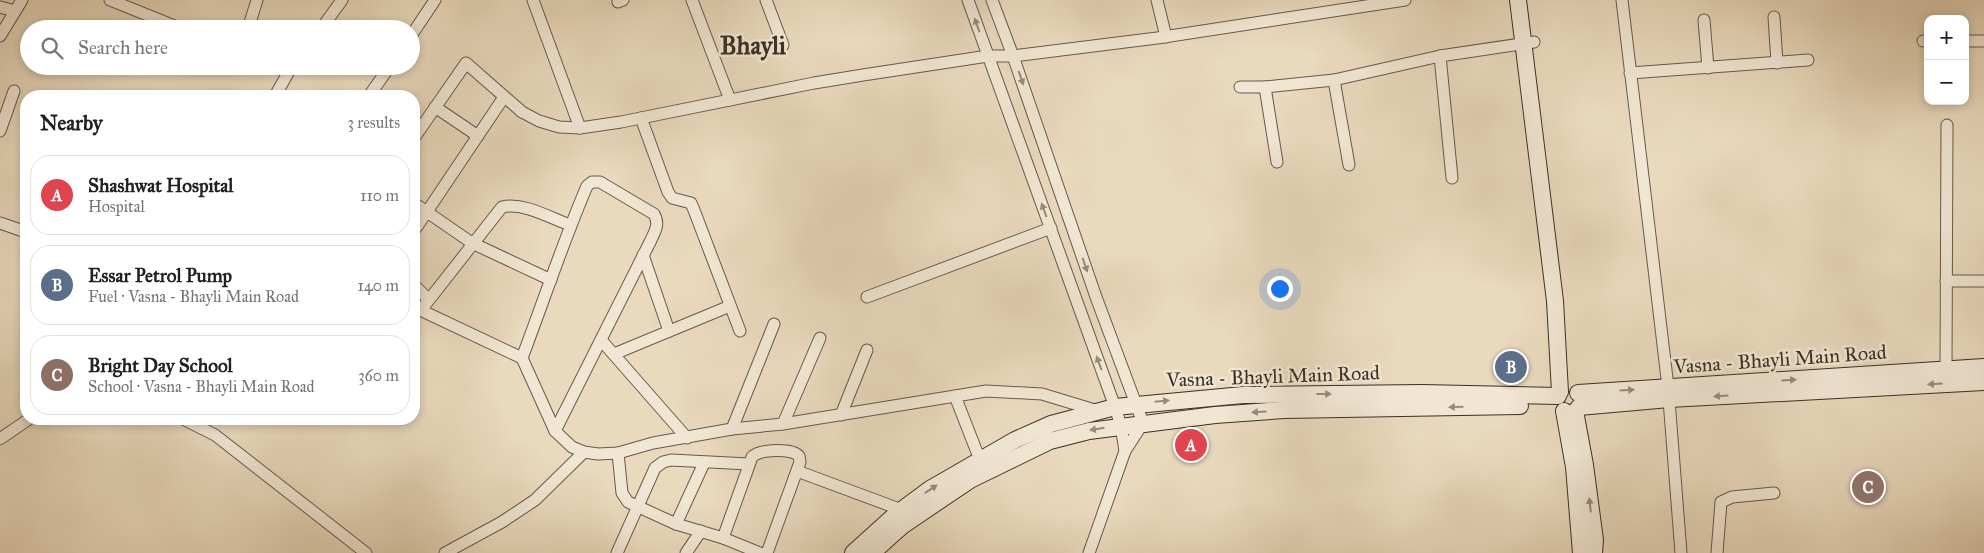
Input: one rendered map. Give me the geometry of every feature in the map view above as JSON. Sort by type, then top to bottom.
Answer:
[{"type":"main road","points":[[1518,0],[1529,43]]},
{"type":"main road","points":[[1530,0],[1529,43],[1555,300],[1568,400],[1581,553]]},
{"type":"main road","name":"Vasna - Bhayli Main Road","points":[[872,553],[902,526],[932,504],[996,467],[1050,441],[1089,431],[1216,415],[1284,410],[1568,400],[1984,368]]},
{"type":"main road","name":"Vasna - Bhayli Main Road","points":[[1669,393],[1984,382]]},
{"type":"main road","name":"Vasna - Bhayli Main Road","points":[[853,553],[902,510],[930,489],[1015,440],[1051,424],[1115,407],[1152,402],[1243,395],[1422,393],[1568,400]]},
{"type":"main road","points":[[1568,400],[1586,475],[1595,540],[1594,553]]},
{"type":"street","points":[[0,36],[22,0]]},
{"type":"street","points":[[110,0],[160,20]]},
{"type":"street","points":[[251,20],[257,0]]},
{"type":"street","points":[[420,22],[435,0]]},
{"type":"street","points":[[533,0],[580,128]]},
{"type":"street","points":[[692,0],[730,100]]},
{"type":"street","points":[[766,0],[782,45]]},
{"type":"street","points":[[968,0],[1115,407],[1121,426],[1125,451]]},
{"type":"street","points":[[992,0],[1096,297],[1143,423],[1125,451],[1089,553]]},
{"type":"street","points":[[1157,0],[1166,37]]},
{"type":"street","points":[[420,129],[466,63],[522,112],[539,121],[559,127],[580,128],[641,118],[814,83],[988,56],[1013,56],[1166,37],[1405,0]]},
{"type":"street","points":[[1622,0],[1669,393],[1681,553]]},
{"type":"street","points":[[326,20],[338,1]]},
{"type":"street","points":[[0,7],[15,11]]},
{"type":"street","points":[[1774,17],[1777,63]]},
{"type":"street","points":[[1704,20],[1708,68]]},
{"type":"street","points":[[1969,41],[1984,42]]},
{"type":"street","points":[[1240,86],[1266,87],[1334,80],[1440,56],[1529,43]]},
{"type":"street","points":[[1440,56],[1452,178]]},
{"type":"street","points":[[1630,73],[1808,60]]},
{"type":"street","points":[[277,90],[284,75]]},
{"type":"street","points":[[373,90],[384,75]]},
{"type":"street","points":[[1334,80],[1349,165]]},
{"type":"street","points":[[1266,87],[1277,162]]},
{"type":"street","points":[[0,131],[14,91]]},
{"type":"street","points":[[420,222],[504,97]]},
{"type":"street","points":[[435,107],[478,136]]},
{"type":"street","points":[[641,118],[668,192],[672,198],[690,204],[694,210],[740,331]]},
{"type":"street","points":[[1946,370],[1947,125]]},
{"type":"street","points":[[522,358],[552,280],[570,226],[587,186],[592,182],[600,182],[654,214],[658,220],[657,226],[644,255],[555,431]]},
{"type":"street","points":[[420,306],[428,299],[502,207],[510,205],[520,207],[570,226]]},
{"type":"street","points":[[420,207],[472,243],[552,280]]},
{"type":"street","points":[[0,223],[20,230]]},
{"type":"street","points":[[867,297],[1051,228]]},
{"type":"street","points":[[644,255],[669,331]]},
{"type":"street","points":[[1946,281],[1984,281]]},
{"type":"street","points":[[420,292],[428,299]]},
{"type":"street","points":[[614,354],[730,306]]},
{"type":"street","points":[[420,310],[522,358],[555,431],[572,447],[584,452],[598,454],[618,452],[653,443],[732,429],[783,424],[986,391],[1033,393],[1074,402],[1098,411]]},
{"type":"street","points":[[732,429],[774,324]]},
{"type":"street","points":[[783,424],[820,338]]},
{"type":"street","points":[[601,340],[687,438]]},
{"type":"street","points":[[841,415],[867,350]]},
{"type":"street","points":[[955,396],[980,460]]},
{"type":"street","points":[[0,439],[20,425]]},
{"type":"street","points":[[195,425],[215,435],[366,553]]},
{"type":"street","points":[[723,538],[752,457],[759,452],[793,451],[800,456],[800,462],[767,553]]},
{"type":"street","points":[[450,552],[502,522],[535,500],[584,452]]},
{"type":"street","points":[[618,452],[622,493],[628,502],[676,524],[723,538],[754,552]]},
{"type":"street","points":[[617,553],[655,468],[662,462],[671,460],[749,464]]},
{"type":"street","points":[[676,524],[704,463]]},
{"type":"street","points":[[797,471],[902,510]]},
{"type":"street","points":[[1717,553],[1721,502],[1732,497],[1774,493]]},
{"type":"street","points":[[686,553],[701,531]]},
{"type":"place","name":"Essar Petrol Pump","points":[[1511,367]]},
{"type":"place","name":"Shashwat Hospital","points":[[1191,445]]},
{"type":"place","name":"Bright Day School","points":[[1868,487]]},
{"type":"district","name":"Bhayli","points":[[753,45]]}]
